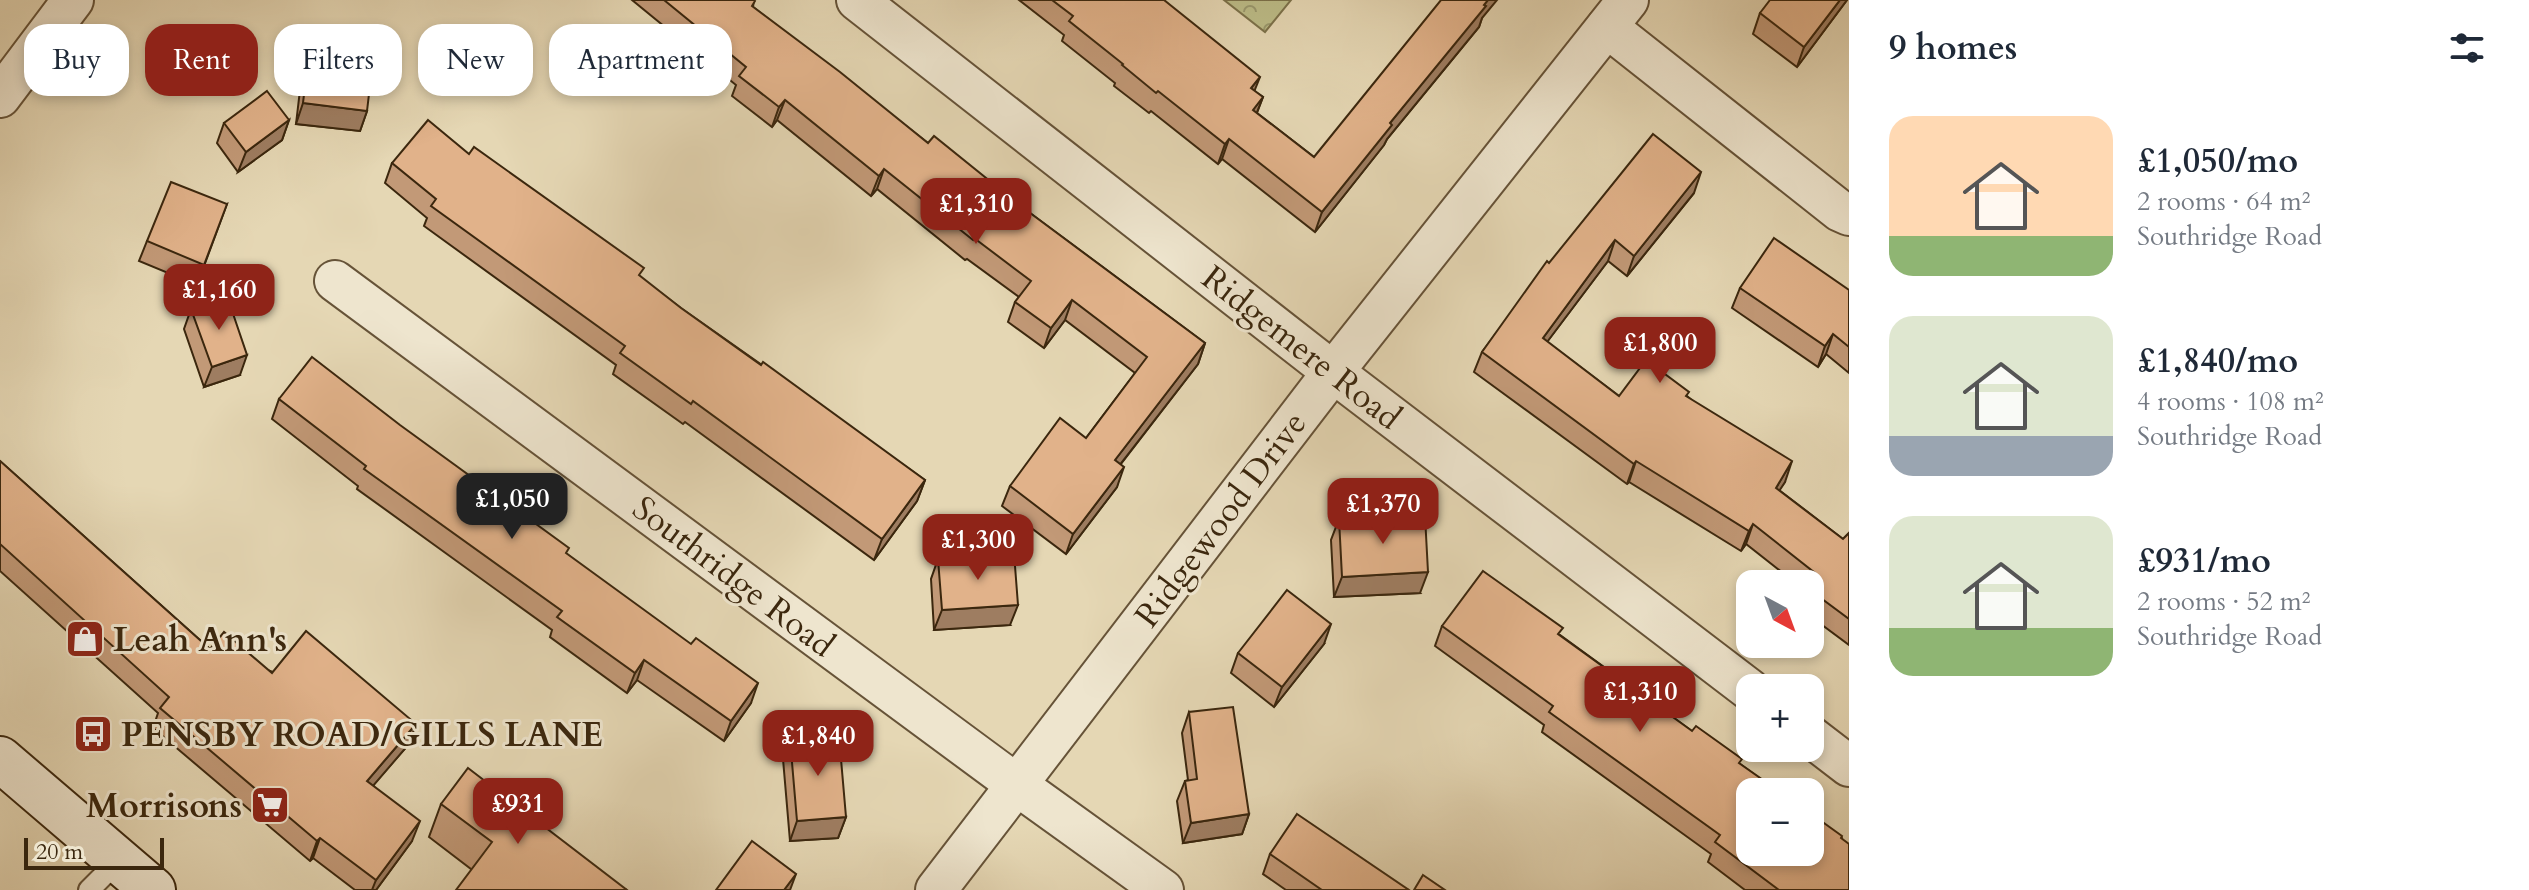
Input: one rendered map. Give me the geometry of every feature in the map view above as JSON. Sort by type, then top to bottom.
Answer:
[{"type":"main road","points":[[0,759],[104,876],[153,890]]},
{"type":"street","points":[[0,97],[73,0]]},
{"type":"street","name":"Ridgemere Road","points":[[857,0],[1333,372],[1736,679]]},
{"type":"street","points":[[1617,13],[1840,211],[1849,215]]},
{"type":"street","name":"Ridgewood Drive","points":[[937,890],[1333,372],[1617,13]]},
{"type":"street","name":"Southridge Road","points":[[335,281],[1163,890]]},
{"type":"street","points":[[1824,747],[1849,766]]},
{"type":"green space","points":[[1224,0],[1291,0],[1265,32]]},
{"type":"building","points":[[664,0],[754,0],[752,6],[928,143],[934,136],[1022,207],[1205,343],[1115,460],[1124,467],[1073,534],[1010,486],[1060,418],[1086,438],[1147,357],[1072,300],[1051,328],[1015,302],[1031,281],[973,240],[884,169],[879,176],[785,100],[779,107],[739,76],[746,67],[732,56],[732,24],[693,24]]},
{"type":"building","points":[[1052,0],[1164,0],[1260,77],[1251,88],[1263,97],[1253,110],[1314,157],[1441,0],[1488,0],[1322,212],[1229,139],[1225,144],[1158,91],[1156,93],[1069,21],[1073,16]]},
{"type":"building","points":[[1770,0],[1840,0],[1804,47],[1760,13]]},
{"type":"building","points":[[267,91],[289,120],[246,152],[224,123]]},
{"type":"building","points":[[304,96],[369,96],[367,111],[303,103]]},
{"type":"building","points":[[428,120],[469,154],[474,147],[644,268],[639,275],[681,308],[761,365],[763,362],[925,480],[882,539],[693,401],[691,404],[620,353],[625,346],[431,206],[436,199],[392,163]]},
{"type":"building","points":[[1653,134],[1701,172],[1634,256],[1615,240],[1543,338],[1619,396],[1646,360],[1689,392],[1686,396],[1792,461],[1776,488],[1843,539],[1849,533],[1849,619],[1824,600],[1824,570],[1811,570],[1753,524],[1749,531],[1636,461],[1634,464],[1482,352],[1547,261],[1549,263]]},
{"type":"building","points":[[171,182],[227,204],[204,265],[147,241]]},
{"type":"building","points":[[1774,238],[1849,290],[1849,347],[1833,334],[1825,346],[1740,288]]},
{"type":"building","points":[[227,296],[247,355],[212,367],[191,309]]},
{"type":"building","points":[[312,357],[569,548],[566,553],[691,644],[696,638],[758,683],[731,721],[644,660],[635,673],[557,617],[562,611],[364,469],[366,466],[279,399]]},
{"type":"building","points":[[0,461],[210,649],[224,632],[272,673],[306,631],[416,724],[367,781],[420,821],[376,880],[320,838],[317,841],[160,708],[169,697],[0,544]]},
{"type":"building","points":[[1425,516],[1428,572],[1342,577],[1339,519]]},
{"type":"building","points":[[1014,553],[1018,605],[942,610],[938,559]]},
{"type":"building","points":[[1483,571],[1563,628],[1558,634],[1692,731],[1696,726],[1736,755],[1736,762],[1760,778],[1736,778],[1736,858],[1715,842],[1720,835],[1549,712],[1553,706],[1442,626]]},
{"type":"building","points":[[1287,590],[1331,624],[1282,687],[1238,653]]},
{"type":"building","points":[[1233,707],[1249,814],[1191,823],[1185,781],[1197,779],[1189,712]]},
{"type":"building","points":[[839,736],[846,817],[797,821],[790,739]]},
{"type":"building","points":[[468,768],[627,890],[456,890],[492,842],[441,804]]},
{"type":"building","points":[[1297,814],[1409,890],[1322,890],[1270,854]]},
{"type":"building","points":[[1824,823],[1849,844],[1849,890],[1779,890],[1747,866],[1824,866]]},
{"type":"building","points":[[752,841],[796,874],[784,890],[716,890]]},
{"type":"building","points":[[1423,875],[1445,890],[1414,890]]},
{"type":"place","name":"Leah Ann's","points":[[85,639]]},
{"type":"place","name":"PENSBY ROAD/GILLS LANE","points":[[93,734]]},
{"type":"place","name":"Morrisons","points":[[270,805]]}]
